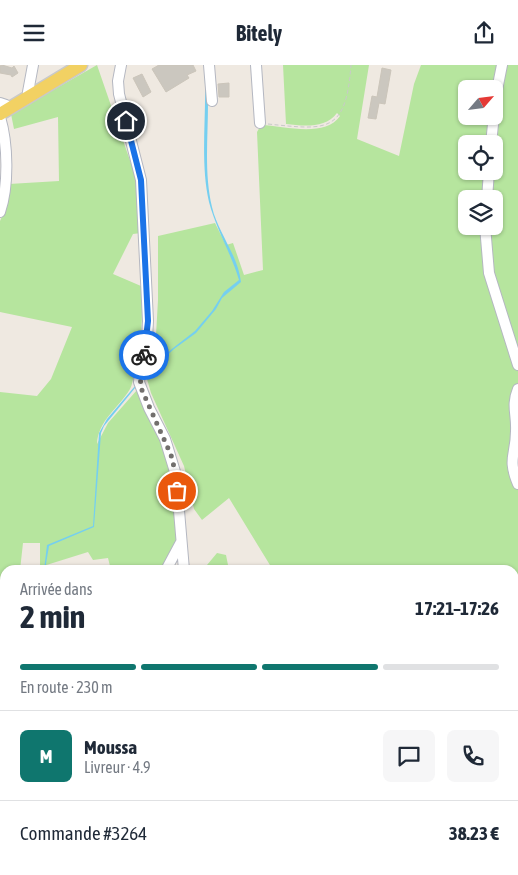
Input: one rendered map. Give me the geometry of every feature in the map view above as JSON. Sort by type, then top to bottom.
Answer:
[{"type":"main road","points":[[2,111],[31,96],[81,65]]},
{"type":"street","points":[[31,96],[28,92],[33,65]]},
{"type":"street","points":[[120,65],[119,94],[139,167],[143,201],[148,321],[139,381],[171,455],[176,475],[184,565]]},
{"type":"street","points":[[209,65],[212,101]]},
{"type":"street","points":[[256,65],[260,123]]},
{"type":"street","points":[[493,135],[496,95],[502,65]]},
{"type":"street","points":[[0,212],[5,187],[2,111]]},
{"type":"street","points":[[486,235],[489,273],[518,365]]},
{"type":"street","points":[[518,389],[514,408],[516,433],[512,459],[513,473],[518,484]]},
{"type":"street","points":[[169,565],[182,542]]},
{"type":"path","points":[[260,123],[307,128],[333,122],[342,109],[346,97],[350,65]]},
{"type":"green space","points":[[97,65],[135,175],[140,209],[141,233],[133,234],[113,274],[141,286],[142,309],[141,338],[132,385],[105,421],[98,436],[97,444],[108,423],[137,390],[168,455],[173,473],[178,539],[165,565],[110,565],[108,558],[93,560],[88,552],[46,565],[40,565],[40,543],[23,543],[21,565],[0,565],[0,392],[37,396],[51,379],[72,327],[0,312],[0,221],[4,212],[9,184],[59,181],[58,117],[14,129],[11,114]]},
{"type":"green space","points":[[283,65],[369,65],[357,139],[399,156],[414,84],[421,65],[518,65],[518,565],[270,565],[229,498],[202,520],[194,509],[184,466],[151,393],[147,379],[156,335],[158,236],[215,223],[226,245],[233,243],[244,275],[263,270],[257,132],[261,125],[304,129],[325,127],[333,123],[340,116],[337,113],[326,122],[313,125],[286,124]]},
{"type":"green space","points":[[217,553],[226,555],[228,565],[207,565]]},
{"type":"water","points":[[204,65],[206,65],[208,89],[207,168],[212,207],[236,263],[241,282],[222,298],[216,309],[196,333],[174,349],[146,375],[146,372],[195,331],[212,311],[224,292],[239,280],[212,212],[206,185]]},
{"type":"water","points":[[135,386],[104,426],[101,433],[94,527],[49,546],[45,565],[47,545],[93,526],[99,433],[107,419]]},
{"type":"building","points":[[159,65],[193,65],[196,71],[187,75],[189,78],[166,92],[152,69]]},
{"type":"building","points":[[0,66],[12,68],[14,66],[18,73],[12,77],[11,75],[0,73]]},
{"type":"building","points":[[382,68],[391,70],[385,104],[379,103],[376,119],[368,118],[372,96],[377,97]]},
{"type":"building","points":[[142,74],[151,92],[143,97],[133,78]]},
{"type":"building","points":[[229,83],[229,97],[219,97],[218,84]]},
{"type":"way so far","points":[[144,355],[139,381],[171,455],[176,475],[177,491]]},
{"type":"route","points":[[126,121],[139,167],[143,201],[148,302],[147,339],[144,355]]}]
